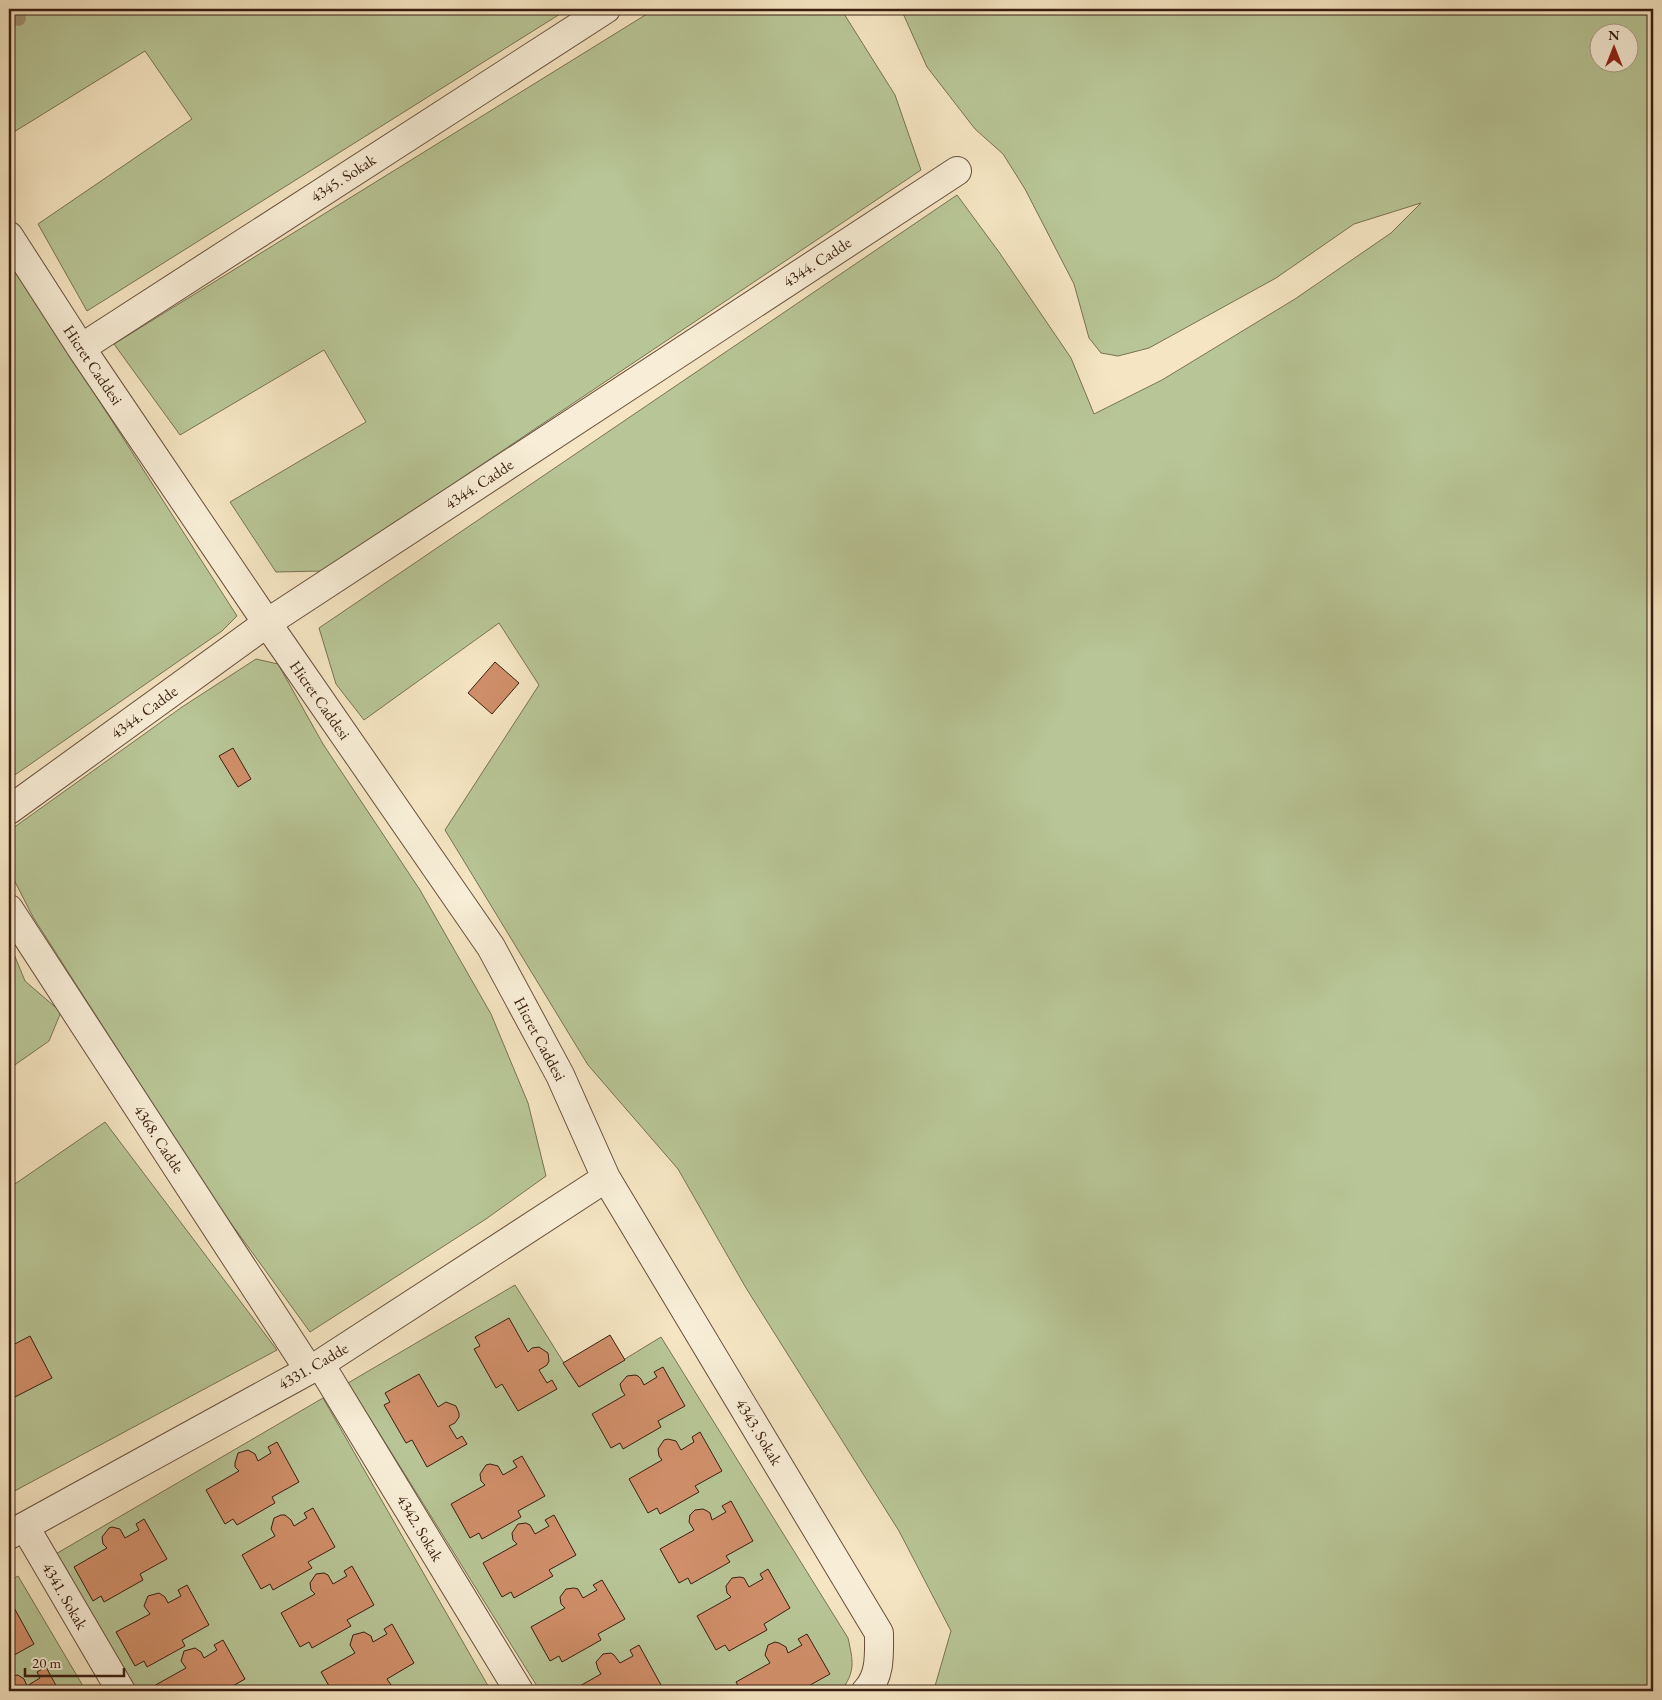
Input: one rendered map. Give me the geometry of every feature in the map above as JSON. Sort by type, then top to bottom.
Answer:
[{"type":"street","name":"4345. Sokak","points":[[81,348],[606,9]]},
{"type":"street","name":"4344. Cadde","points":[[9,810],[267,623],[957,171]]},
{"type":"street","name":"Hicret Caddesi","points":[[9,236],[81,348],[267,623],[491,947],[560,1075],[606,1178]]},
{"type":"street","name":"4368. Cadde","points":[[9,909],[315,1367]]},
{"type":"street","name":"4331. Cadde","points":[[17,1531],[315,1367],[606,1178]]},
{"type":"street","name":"4343. Sokak","points":[[606,1178],[879,1633],[879,1663],[870,1688],[866,1691]]},
{"type":"street","name":"4342. Sokak","points":[[315,1367],[519,1691]]},
{"type":"street","name":"4341. Sokak","points":[[17,1531],[120,1691]]},
{"type":"green space","points":[[9,9],[568,9],[87,311],[38,224],[192,119],[145,51],[9,135]]},
{"type":"green space","points":[[655,9],[841,9],[895,95],[921,170],[323,571],[276,572],[230,502],[366,422],[324,350],[180,435],[114,344]]},
{"type":"green space","points":[[901,9],[1653,9],[1653,1691],[928,1691],[935,1686],[951,1631],[899,1531],[746,1288],[678,1169],[588,1065],[445,830],[539,685],[499,623],[364,720],[336,684],[319,628],[957,195],[999,252],[1071,358],[1094,414],[1162,380],[1295,299],[1391,233],[1421,203],[1354,224],[1276,278],[1149,348],[1118,356],[1101,353],[1089,338],[1074,284],[1025,189],[1003,154],[975,129],[927,67]]},
{"type":"green space","points":[[9,260],[237,616],[222,631],[9,779]]},
{"type":"green space","points":[[256,659],[278,664],[323,744],[420,890],[491,1014],[528,1103],[546,1176],[486,1219],[310,1332],[214,1200],[33,917],[9,870],[9,831],[182,707]]},
{"type":"green space","points":[[9,942],[25,981],[61,1012],[49,1041],[9,1069]]},
{"type":"green space","points":[[105,1122],[277,1350],[9,1494],[9,1188]]},
{"type":"green space","points":[[515,1285],[579,1387],[661,1337],[848,1638],[852,1666],[849,1678],[841,1691],[540,1691],[348,1383]]},
{"type":"green space","points":[[323,1398],[491,1691],[134,1691],[54,1555]]},
{"type":"green space","points":[[18,1576],[86,1691],[9,1691],[9,1581]]},
{"type":"building","points":[[495,662],[519,683],[492,714],[468,693]]},
{"type":"building","points":[[233,748],[251,779],[238,787],[219,756]]},
{"type":"building","points":[[509,1318],[528,1352],[532,1348],[539,1347],[548,1353],[549,1361],[547,1365],[539,1370],[547,1383],[552,1380],[557,1389],[518,1411],[502,1384],[496,1388],[474,1349],[480,1346],[475,1337]]},
{"type":"building","points":[[610,1335],[625,1360],[579,1387],[563,1363]]},
{"type":"building","points":[[30,1336],[52,1378],[9,1400],[9,1347]]},
{"type":"building","points":[[663,1367],[685,1406],[658,1421],[661,1427],[623,1449],[620,1443],[611,1448],[592,1414],[625,1395],[620,1384],[627,1376],[638,1376],[644,1385],[657,1377],[654,1372]]},
{"type":"building","points":[[419,1374],[438,1407],[446,1402],[456,1406],[459,1417],[455,1423],[449,1426],[457,1439],[462,1436],[467,1444],[427,1467],[412,1440],[406,1443],[384,1405],[390,1402],[385,1393]]},
{"type":"building","points":[[700,1432],[722,1471],[695,1486],[699,1492],[660,1514],[657,1508],[648,1513],[629,1479],[662,1460],[658,1449],[664,1440],[676,1441],[681,1450],[694,1442],[692,1437]]},
{"type":"building","points":[[277,1442],[299,1482],[272,1497],[275,1503],[237,1525],[233,1519],[225,1524],[206,1490],[239,1471],[235,1467],[238,1453],[248,1450],[255,1454],[258,1461],[271,1453],[268,1447]]},
{"type":"building","points":[[522,1456],[545,1496],[518,1511],[521,1517],[482,1539],[479,1533],[470,1538],[451,1504],[485,1485],[481,1481],[480,1474],[486,1465],[498,1466],[503,1475],[517,1467],[513,1461]]},
{"type":"building","points":[[731,1501],[753,1541],[726,1556],[730,1562],[691,1584],[688,1578],[679,1583],[660,1549],[694,1530],[689,1522],[690,1515],[695,1510],[703,1509],[707,1511],[710,1513],[712,1520],[726,1512],[722,1506]]},
{"type":"building","points":[[313,1508],[335,1547],[308,1562],[312,1568],[273,1590],[270,1584],[261,1589],[242,1555],[275,1536],[271,1529],[274,1518],[285,1515],[294,1526],[307,1518],[304,1513]]},
{"type":"building","points":[[554,1515],[576,1555],[549,1570],[553,1576],[514,1598],[511,1592],[502,1597],[483,1563],[517,1544],[513,1540],[512,1533],[518,1524],[526,1523],[530,1525],[535,1534],[549,1526],[545,1520]]},
{"type":"building","points":[[144,1519],[167,1559],[140,1574],[143,1580],[104,1602],[101,1596],[93,1601],[74,1567],[107,1548],[103,1544],[102,1537],[109,1528],[120,1529],[125,1538],[139,1530],[136,1524]]},
{"type":"building","points":[[352,1566],[374,1605],[347,1620],[351,1626],[312,1648],[309,1642],[300,1647],[281,1613],[315,1594],[311,1590],[310,1583],[316,1574],[324,1573],[328,1575],[333,1584],[347,1576],[344,1571]]},
{"type":"building","points":[[768,1569],[790,1608],[764,1624],[767,1630],[729,1651],[725,1645],[716,1650],[697,1616],[731,1597],[727,1593],[726,1586],[732,1578],[744,1578],[749,1587],[763,1579],[760,1574]]},
{"type":"building","points":[[602,1580],[625,1619],[598,1634],[601,1640],[562,1662],[559,1656],[550,1661],[531,1627],[565,1608],[561,1604],[560,1597],[566,1589],[578,1589],[583,1598],[597,1590],[593,1585]]},
{"type":"building","points":[[187,1585],[209,1625],[182,1640],[185,1646],[147,1667],[144,1661],[135,1666],[116,1632],[150,1614],[144,1606],[148,1596],[159,1593],[165,1597],[168,1603],[181,1596],[178,1590]]},
{"type":"building","points":[[12,1604],[34,1644],[9,1658],[9,1606]]},
{"type":"building","points":[[392,1624],[414,1663],[387,1679],[391,1685],[379,1691],[332,1691],[321,1672],[355,1653],[350,1645],[353,1635],[364,1632],[371,1636],[373,1642],[387,1634],[384,1629]]},
{"type":"building","points":[[807,1634],[830,1674],[803,1689],[804,1691],[741,1691],[736,1682],[770,1663],[765,1655],[768,1645],[775,1642],[779,1643],[786,1647],[788,1653],[802,1645],[798,1639]]},
{"type":"building","points":[[223,1640],[245,1679],[224,1691],[154,1691],[152,1687],[186,1668],[181,1661],[184,1651],[195,1648],[201,1652],[204,1658],[217,1650],[214,1645]]},
{"type":"building","points":[[639,1645],[661,1685],[650,1691],[571,1691],[601,1674],[596,1662],[603,1654],[611,1653],[620,1663],[633,1656],[630,1650]]},
{"type":"building","points":[[46,1667],[59,1691],[9,1691],[10,1676],[18,1675],[24,1679],[27,1686],[40,1678],[37,1672]]}]
